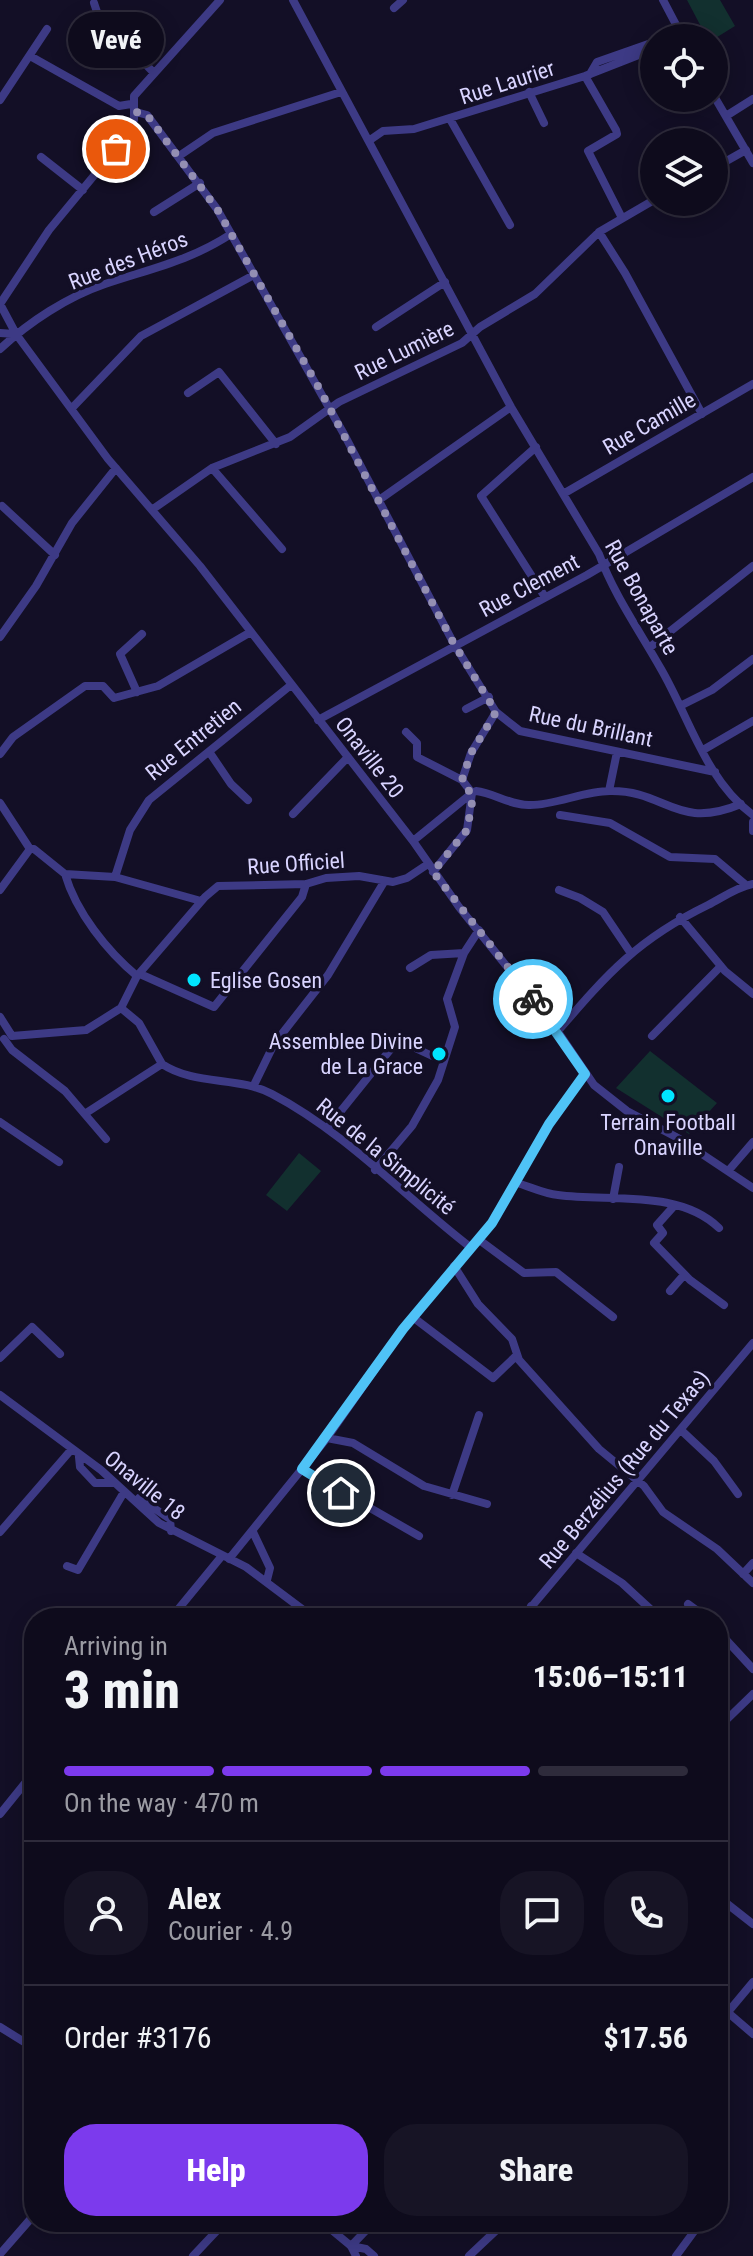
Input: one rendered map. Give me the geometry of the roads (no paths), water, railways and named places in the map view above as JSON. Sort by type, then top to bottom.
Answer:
[{"type":"street","points":[[0,304],[49,230],[116,149],[154,73],[220,0]]},
{"type":"street","points":[[394,8],[403,0]]},
{"type":"street","points":[[663,0],[675,24]]},
{"type":"street","name":"Rue Bonaparte","points":[[296,1],[341,92],[370,140],[511,407],[603,565],[715,772],[753,815]]},
{"type":"street","points":[[94,3],[98,15],[154,73]]},
{"type":"street","points":[[0,100],[47,29]]},
{"type":"street","points":[[622,218],[588,151],[617,134],[588,75],[597,62],[640,47]]},
{"type":"street","name":"Rue Laurier","points":[[370,140],[383,131],[414,129],[450,119],[588,75],[640,55]]},
{"type":"street","points":[[30,56],[119,106],[134,108],[147,115],[200,183],[231,234],[252,276],[330,409],[454,644],[496,712],[471,753],[462,780]]},
{"type":"street","points":[[179,156],[213,133],[341,92]]},
{"type":"street","points":[[529,92],[544,123]]},
{"type":"street","points":[[726,116],[753,99]]},
{"type":"street","points":[[724,112],[753,163]]},
{"type":"street","points":[[450,119],[510,225]]},
{"type":"street","points":[[728,160],[746,150]]},
{"type":"street","points":[[41,157],[83,190]]},
{"type":"street","points":[[154,212],[200,183]]},
{"type":"street","name":"Rue Lumière","points":[[153,509],[212,468],[276,444],[330,409],[473,336],[480,327],[535,294],[599,232],[640,208]]},
{"type":"street","points":[[599,232],[611,247],[702,414]]},
{"type":"street","name":"Rue des Héros","points":[[0,349],[16,334],[83,293],[184,260],[231,234]]},
{"type":"street","points":[[73,407],[141,336],[252,276]]},
{"type":"street","points":[[376,327],[445,282]]},
{"type":"street","name":"Onaville 20","points":[[0,304],[16,334],[116,468],[153,509],[348,757],[430,868],[558,1031],[585,1074],[627,1111],[678,1138],[753,1188]]},
{"type":"street","points":[[0,333],[16,334]]},
{"type":"street","points":[[188,393],[219,372],[276,444]]},
{"type":"street","name":"Rue Camille","points":[[563,494],[753,384]]},
{"type":"street","points":[[379,500],[511,407]]},
{"type":"street","points":[[536,447],[481,496],[545,597]]},
{"type":"street","points":[[0,637],[55,555],[72,523],[116,468]]},
{"type":"street","points":[[212,468],[282,549]]},
{"type":"street","name":"Rue Clement","points":[[318,720],[603,565],[753,477]]},
{"type":"street","points":[[2,506],[55,555]]},
{"type":"street","points":[[649,648],[753,566]]},
{"type":"street","points":[[0,614],[10,621]]},
{"type":"street","points":[[0,754],[13,737],[85,686],[103,686],[114,698],[158,686],[249,633]]},
{"type":"street","points":[[137,692],[120,654],[142,634]]},
{"type":"street","points":[[680,706],[712,690],[753,659]]},
{"type":"street","name":"Rue Entretien","points":[[115,877],[130,830],[149,800],[162,786],[210,753],[243,722],[291,685]]},
{"type":"street","points":[[466,709],[489,697]]},
{"type":"street","name":"Rue du Brillant","points":[[496,712],[520,731],[715,772]]},
{"type":"street","points":[[703,750],[753,721]]},
{"type":"street","points":[[406,732],[417,743],[417,757],[462,780],[472,793],[467,830],[430,868]]},
{"type":"street","points":[[609,791],[617,752]]},
{"type":"street","points":[[210,753],[231,784],[248,800]]},
{"type":"street","points":[[293,814],[348,757]]},
{"type":"street","points":[[413,841],[472,793],[485,792],[529,806],[609,791],[699,816],[715,814],[741,804]]},
{"type":"street","points":[[0,803],[30,849],[65,874],[83,913],[121,962],[139,975],[214,1007],[302,897],[306,884]]},
{"type":"street","points":[[558,1031],[630,952],[680,917],[750,885],[715,859],[670,857],[610,823],[590,823],[560,815]]},
{"type":"street","points":[[753,822],[753,831]]},
{"type":"street","points":[[0,890],[30,849]]},
{"type":"street","name":"Rue Officiel","points":[[201,901],[218,886],[306,884],[367,876],[384,882],[407,878],[430,868]]},
{"type":"street","points":[[5,1038],[86,1030],[121,1008],[139,975],[201,901],[115,877],[65,874]]},
{"type":"street","points":[[254,1085],[274,1044],[328,975],[384,882]]},
{"type":"street","points":[[559,890],[603,912],[630,952]]},
{"type":"street","points":[[680,917],[721,966],[753,994]]},
{"type":"street","points":[[375,1170],[412,1126],[438,1080],[455,1027],[447,999],[464,953],[479,930]]},
{"type":"street","points":[[410,968],[431,955],[464,953]]},
{"type":"street","points":[[652,1036],[721,966]]},
{"type":"street","points":[[86,1113],[162,1064],[139,1023],[121,1008]]},
{"type":"street","points":[[0,1017],[5,1038],[12,1050],[58,1084],[106,1139]]},
{"type":"street","points":[[328,1127],[398,1040],[443,1061]]},
{"type":"street","name":"Rue de la Simplicité","points":[[162,1064],[209,1081],[254,1085],[328,1127],[375,1170],[470,1247]]},
{"type":"street","points":[[180,1608],[253,1532],[327,1438],[371,1372],[492,1223],[549,1124],[585,1074]]},
{"type":"street","points":[[0,1122],[59,1162]]},
{"type":"street","points":[[729,1170],[753,1142]]},
{"type":"street","points":[[613,1199],[619,1167]]},
{"type":"street","points":[[517,1183],[550,1194],[674,1206],[703,1214],[719,1228]]},
{"type":"street","points":[[674,1206],[657,1225],[663,1233],[654,1243],[684,1275],[724,1305]]},
{"type":"street","points":[[478,1239],[524,1273],[556,1272],[613,1317]]},
{"type":"street","points":[[454,1266],[478,1304],[509,1333],[516,1356],[599,1449],[639,1481],[663,1512],[717,1549],[753,1583]]},
{"type":"street","points":[[670,1291],[684,1275]]},
{"type":"street","points":[[414,1318],[493,1378],[516,1356]]},
{"type":"street","points":[[0,1358],[32,1327],[60,1354]]},
{"type":"street","name":"Rue Berzélius (Rue du Texas)","points":[[531,1606],[682,1431],[753,1343]]},
{"type":"street","name":"Onaville 18","points":[[0,1395],[171,1531],[267,1580],[302,1608]]},
{"type":"street","points":[[452,1495],[479,1415]]},
{"type":"street","points":[[682,1431],[714,1461],[738,1494]]},
{"type":"street","points":[[327,1438],[353,1443],[410,1479],[487,1504]]},
{"type":"street","points":[[0,1532],[71,1450]]},
{"type":"street","points":[[79,1457],[80,1467],[95,1483],[114,1483]]},
{"type":"street","points":[[302,1469],[419,1536]]},
{"type":"street","points":[[67,1566],[78,1570],[124,1492]]},
{"type":"street","points":[[139,1498],[170,1519],[171,1531]]},
{"type":"street","points":[[253,1532],[270,1568],[267,1580]]},
{"type":"street","points":[[576,1553],[622,1583],[649,1608]]},
{"type":"street","points":[[743,1574],[753,1563]]},
{"type":"street","points":[[688,1604],[693,1608]]},
{"type":"street","points":[[728,1642],[753,1669]]},
{"type":"street","points":[[728,1718],[753,1694]]},
{"type":"street","points":[[0,1814],[24,1784]]},
{"type":"street","points":[[728,1904],[753,1924]]},
{"type":"street","points":[[753,1982],[728,2012],[753,2034]]},
{"type":"street","points":[[0,2027],[24,2042]]},
{"type":"street","points":[[0,2254],[24,2226]]},
{"type":"street","points":[[193,2256],[216,2232]]},
{"type":"street","points":[[334,2232],[351,2246],[356,2256]]},
{"type":"street","points":[[351,2246],[364,2232]]},
{"type":"street","points":[[469,2256],[494,2232]]},
{"type":"street","points":[[676,2256],[694,2232]]},
{"type":"street","points":[[351,2246],[366,2249],[374,2256]]},
{"type":"place","name":"Vevé","points":[[116,149]]},
{"type":"place","name":"Eglise Gosen","points":[[194,980]]},
{"type":"place","name":"Assemblee Divine de La Grace","points":[[439,1054]]},
{"type":"place","name":"Terrain Football Onaville","points":[[668,1096]]}]
